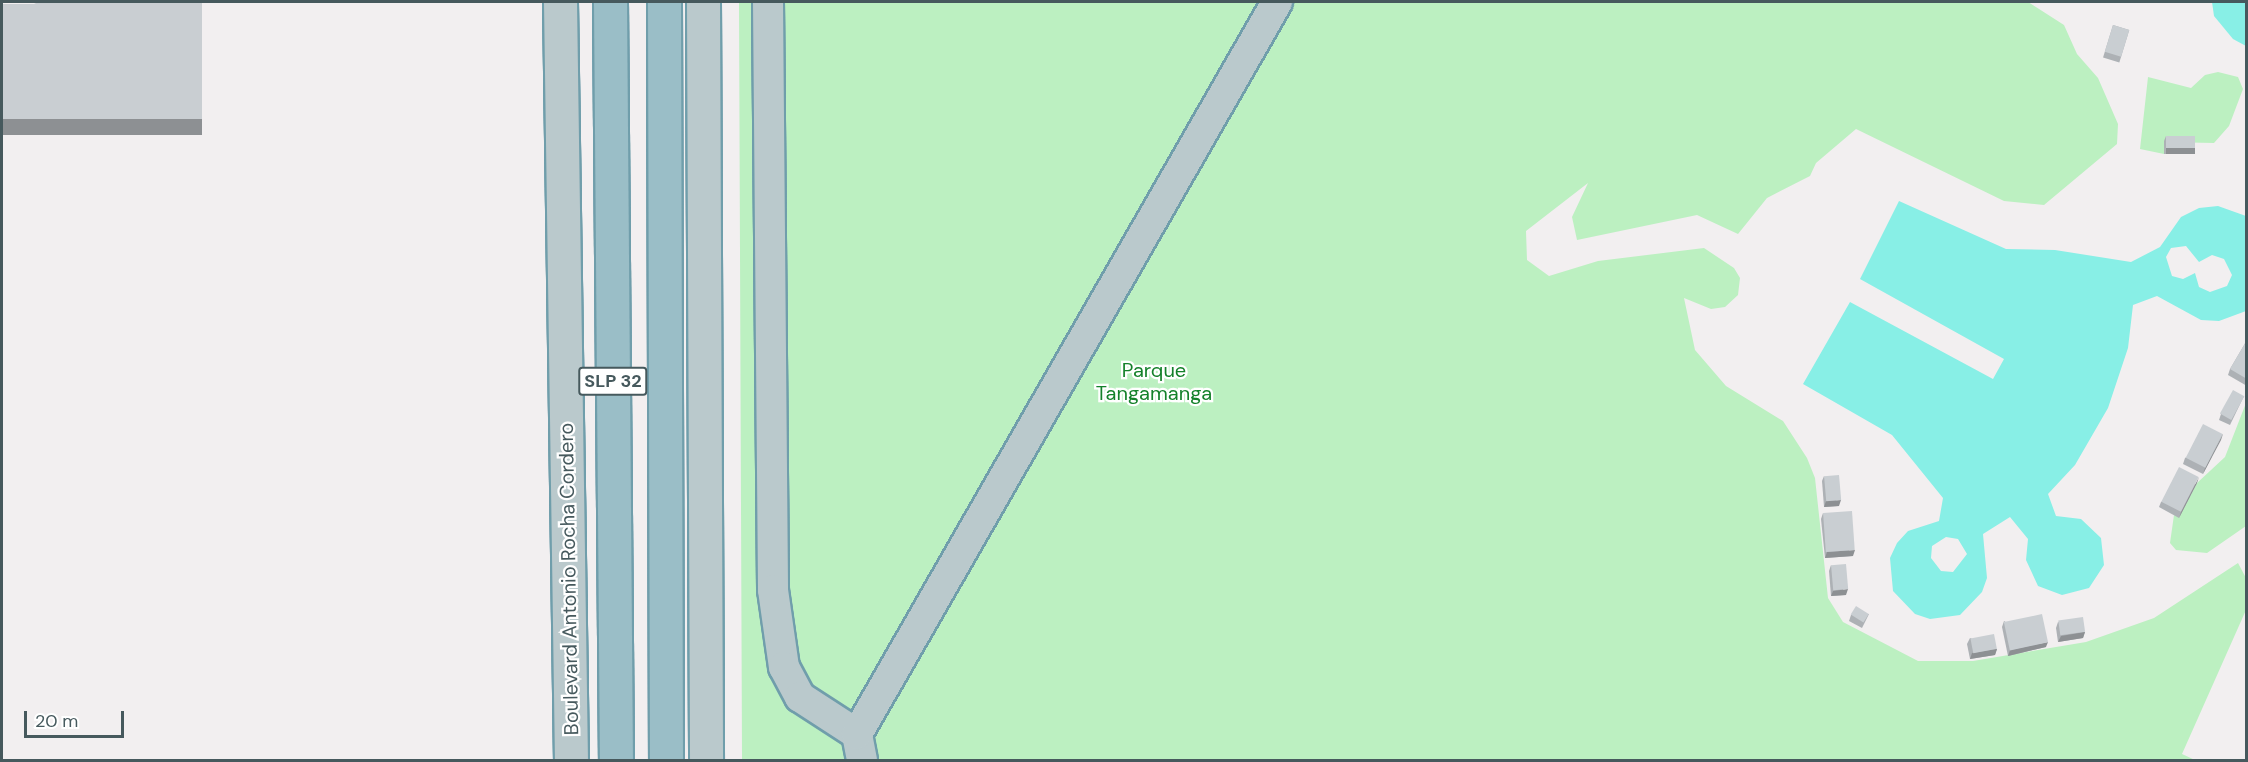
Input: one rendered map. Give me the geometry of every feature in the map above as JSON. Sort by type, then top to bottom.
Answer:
[{"type":"highway","name":"SLP 32","points":[[610,2],[616,760]]},
{"type":"highway","name":"SLP 32","points":[[664,2],[666,760]]},
{"type":"street","name":"Boulevard Antonio Rocha Cordero","points":[[560,2],[571,760]]},
{"type":"street","points":[[703,2],[706,760]]},
{"type":"street","points":[[768,2],[773,590],[784,667],[800,697],[859,747],[1277,2]]},
{"type":"green space","name":"Parque Tangamanga","points":[[739,2],[2028,2],[2064,25],[2077,54],[2098,78],[2118,124],[2117,144],[2044,205],[2004,201],[1856,129],[1816,163],[1810,176],[1767,198],[1738,234],[1697,215],[1577,240],[1572,217],[1588,183],[1526,231],[1527,260],[1549,276],[1598,261],[1704,248],[1734,268],[1740,278],[1738,295],[1725,307],[1711,309],[1684,298],[1695,350],[1726,386],[1783,421],[1807,458],[1815,478],[1828,598],[1843,622],[1918,661],[1973,661],[2086,642],[2154,618],[2238,563],[2246,578],[2246,610],[2182,754],[2195,760],[742,760]]},
{"type":"green space","points":[[2218,72],[2238,77],[2243,89],[2229,126],[2214,143],[2164,142],[2164,154],[2140,149],[2148,77],[2191,88],[2205,75]]},
{"type":"green space","points":[[2246,403],[2246,526],[2207,553],[2176,550],[2170,543],[2174,515],[2179,517],[2197,483],[2225,457]]},
{"type":"water","points":[[2212,2],[2246,2],[2246,46],[2233,39],[2214,16]]},
{"type":"water","points":[[1899,201],[2006,249],[2055,250],[2131,262],[2160,247],[2181,217],[2199,208],[2218,206],[2246,216],[2246,311],[2219,321],[2201,320],[2157,296],[2133,305],[2128,348],[2108,408],[2075,465],[2048,494],[2056,516],[2081,519],[2101,538],[2104,565],[2089,588],[2062,595],[2038,586],[2026,560],[2028,539],[2010,517],[1983,534],[1987,578],[1982,592],[1960,615],[1930,619],[1915,614],[1893,591],[1890,558],[1897,543],[1908,531],[1939,521],[1943,498],[1892,435],[1803,384],[1850,302],[1993,379],[2004,359],[1860,279]],"holes":[[[2186,246],[2199,262],[2212,255],[2224,259],[2232,275],[2227,286],[2210,292],[2199,287],[2195,273],[2183,279],[2172,276],[2166,257],[2171,248]],[[1946,537],[1958,539],[1967,554],[1953,572],[1941,571],[1931,558],[1932,546]]]},
{"type":"building","points":[[202,2],[202,119],[2,119],[2,4]]},
{"type":"building","points":[[2113,25],[2129,30],[2121,57],[2105,52]]},
{"type":"building","points":[[2166,136],[2195,136],[2195,148],[2166,148]]},
{"type":"building","points":[[2247,340],[2247,379],[2230,369]]},
{"type":"building","points":[[2233,390],[2244,396],[2231,420],[2220,414]]},
{"type":"building","points":[[2203,424],[2223,434],[2205,468],[2186,458]]},
{"type":"building","points":[[2179,467],[2199,477],[2181,512],[2161,502]]},
{"type":"building","points":[[1839,475],[1841,500],[1826,501],[1824,476]]},
{"type":"building","points":[[1852,511],[1855,550],[1826,552],[1823,513]]},
{"type":"building","points":[[1846,564],[1848,589],[1833,590],[1831,565]]},
{"type":"building","points":[[1856,606],[1869,614],[1863,622],[1851,614]]},
{"type":"building","points":[[2042,614],[2048,642],[2010,650],[2004,622]]},
{"type":"building","points":[[2083,617],[2085,632],[2060,635],[2058,620]]},
{"type":"building","points":[[1994,634],[1997,649],[1973,653],[1970,639]]}]
